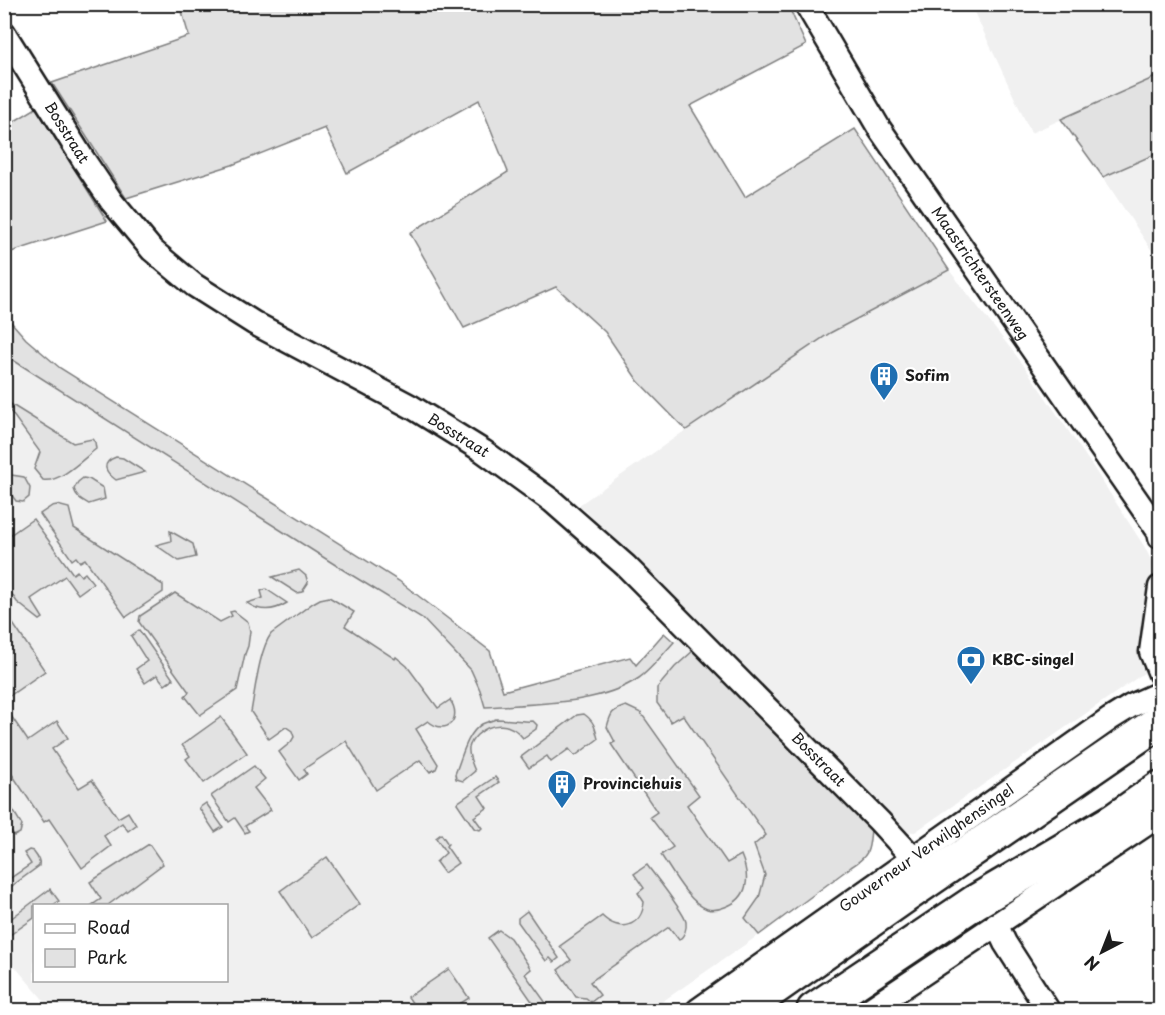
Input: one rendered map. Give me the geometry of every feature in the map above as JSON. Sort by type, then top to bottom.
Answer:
[{"type":"highway","name":"Gouverneur Verwilghensingel","points":[[743,1011],[905,896],[1161,721]]},
{"type":"highway","points":[[814,1011],[975,902],[1113,821],[1161,788]]},
{"type":"street","name":"Maastrichtersteenweg","points":[[806,4],[879,128],[1160,534]]},
{"type":"street","name":"Bosstraat","points":[[4,33],[112,202],[152,250],[195,285],[254,323],[412,407],[483,451],[552,501],[634,574],[914,858]]},
{"type":"street","points":[[1161,587],[1151,652],[1161,674]]},
{"type":"street","name":"Gouverneur Verwilghensingel","points":[[698,1011],[1110,719],[1131,706],[1161,693]]},
{"type":"street","points":[[869,1011],[1161,815]]},
{"type":"street","points":[[996,924],[1005,943],[1048,1011]]},
{"type":"shaded area","points":[[971,5],[1160,5],[1160,75],[1031,133]]},
{"type":"shaded area","points":[[1160,152],[1160,263],[1103,177]]},
{"type":"shaded area","points":[[949,270],[1022,363],[1091,464],[1144,546],[1153,564],[1140,654],[1144,673],[915,832],[901,831],[737,666],[641,564],[579,505],[830,333]]},
{"type":"shaded area","points":[[4,355],[422,618],[471,670],[485,706],[567,701],[607,693],[640,678],[680,636],[871,829],[869,849],[863,859],[759,935],[650,1010],[52,1010],[5,955]]},
{"type":"green space","points":[[180,5],[788,5],[806,45],[690,106],[745,197],[855,129],[949,270],[830,333],[686,430],[638,381],[605,332],[556,287],[464,328],[410,233],[508,172],[479,100],[347,173],[325,128],[232,165],[126,198],[52,83],[189,36]]},
{"type":"green space","points":[[1160,75],[1160,152],[1103,177],[1061,119]]},
{"type":"green space","points":[[36,108],[107,221],[5,254],[5,127]]},
{"type":"green space","points":[[4,314],[26,339],[60,368],[399,581],[490,651],[503,691],[630,657],[636,665],[664,633],[674,642],[639,678],[604,694],[564,702],[485,707],[471,670],[422,618],[5,355]]},
{"type":"green space","points":[[4,400],[73,443],[92,439],[96,449],[64,474],[50,480],[43,480],[34,469],[40,452]]},
{"type":"green space","points":[[116,457],[123,458],[145,472],[116,480],[107,471],[106,465]]},
{"type":"green space","points":[[5,474],[24,477],[30,488],[29,497],[23,502],[16,501],[5,486]]},
{"type":"green space","points":[[83,478],[103,488],[105,499],[89,504],[80,498],[74,489]]},
{"type":"green space","points":[[57,505],[69,508],[74,528],[163,585],[163,592],[126,617],[85,559],[80,562],[76,557],[72,560],[40,514]]},
{"type":"green space","points":[[33,519],[73,574],[77,571],[81,576],[85,573],[93,583],[78,594],[65,576],[31,599],[43,618],[40,620],[17,602],[7,587],[6,545],[10,535]]},
{"type":"green space","points":[[170,531],[193,544],[196,557],[179,561],[156,545],[171,541]]},
{"type":"green space","points":[[299,570],[306,576],[308,583],[302,592],[297,593],[272,577]]},
{"type":"green space","points":[[266,589],[287,603],[277,608],[267,609],[257,608],[247,603],[263,598],[261,591]]},
{"type":"green space","points":[[175,593],[220,622],[232,616],[230,612],[234,611],[248,622],[250,631],[237,690],[200,715],[185,696],[189,692],[139,622],[140,616]]},
{"type":"green space","points":[[329,597],[354,612],[345,626],[407,666],[438,708],[450,700],[455,713],[451,723],[441,727],[428,721],[416,729],[438,764],[436,769],[430,772],[420,760],[376,790],[346,741],[304,769],[307,774],[299,780],[279,752],[291,742],[294,737],[292,731],[286,727],[269,739],[251,712],[260,661],[271,634],[313,603]]},
{"type":"green space","points":[[5,612],[45,671],[4,699]]},
{"type":"green space","points":[[139,630],[173,679],[165,685],[157,675],[145,683],[136,669],[147,661],[131,636]]},
{"type":"green space","points":[[694,650],[871,829],[869,847],[862,859],[759,935],[745,918],[759,898],[765,875],[754,845],[766,835],[683,715],[671,722],[657,703],[657,688]]},
{"type":"green space","points":[[626,706],[641,713],[699,795],[687,805],[727,863],[741,855],[746,871],[746,886],[733,903],[714,910],[700,906],[681,886],[661,855],[673,847],[650,817],[657,812],[611,744],[615,742],[607,727],[612,713]]},
{"type":"green space","points":[[5,707],[28,741],[57,721],[68,738],[52,749],[79,788],[92,780],[118,818],[128,812],[136,825],[128,831],[122,823],[104,836],[111,846],[82,868],[49,819],[44,822],[5,764]]},
{"type":"green space","points":[[584,714],[594,725],[598,739],[575,756],[569,749],[551,762],[547,756],[529,768],[521,757],[577,715]]},
{"type":"green space","points":[[221,717],[247,753],[204,783],[186,759],[190,756],[182,745]]},
{"type":"green space","points":[[496,719],[533,721],[537,725],[536,729],[523,738],[507,726],[489,727],[483,730],[473,739],[469,748],[475,771],[463,781],[456,779],[455,774],[472,734],[482,724]]},
{"type":"green space","points":[[254,766],[265,779],[254,788],[271,810],[245,826],[249,831],[245,833],[235,818],[229,822],[211,796]]},
{"type":"green space","points":[[495,777],[499,782],[479,796],[487,808],[474,817],[482,828],[480,830],[474,828],[457,803]]},
{"type":"green space","points":[[5,797],[22,825],[20,833],[14,836],[5,825]]},
{"type":"green space","points":[[206,803],[223,827],[215,832],[199,808]]},
{"type":"green space","points":[[441,834],[458,863],[444,873],[436,862],[446,853],[436,838]]},
{"type":"green space","points":[[149,844],[163,864],[109,904],[94,904],[101,899],[90,882]]},
{"type":"green space","points":[[29,850],[37,856],[39,866],[5,891],[5,882],[31,864],[24,853]]},
{"type":"green space","points":[[327,857],[360,904],[312,938],[280,891]]},
{"type":"green space","points":[[647,865],[684,917],[686,930],[684,934],[679,940],[669,927],[590,982],[600,995],[591,1002],[586,998],[576,997],[558,970],[571,960],[560,946],[602,916],[622,926],[634,922],[639,917],[644,902],[638,893],[644,888],[634,874]]},
{"type":"green space","points":[[50,889],[59,901],[54,904],[33,904],[33,919],[7,937],[5,923]]},
{"type":"green space","points":[[527,911],[559,958],[554,962],[550,958],[546,961],[518,922],[518,918]]},
{"type":"green space","points":[[499,930],[510,938],[531,969],[525,974],[551,1010],[538,1010],[488,938]]},
{"type":"green space","points":[[449,969],[469,998],[450,1010],[417,1010],[408,997]]},
{"type":"place","name":"Sofim","points":[[884,402]]},
{"type":"place","name":"KBC-singel","points":[[971,686]]},
{"type":"place","name":"Provinciehuis","points":[[562,810]]}]
